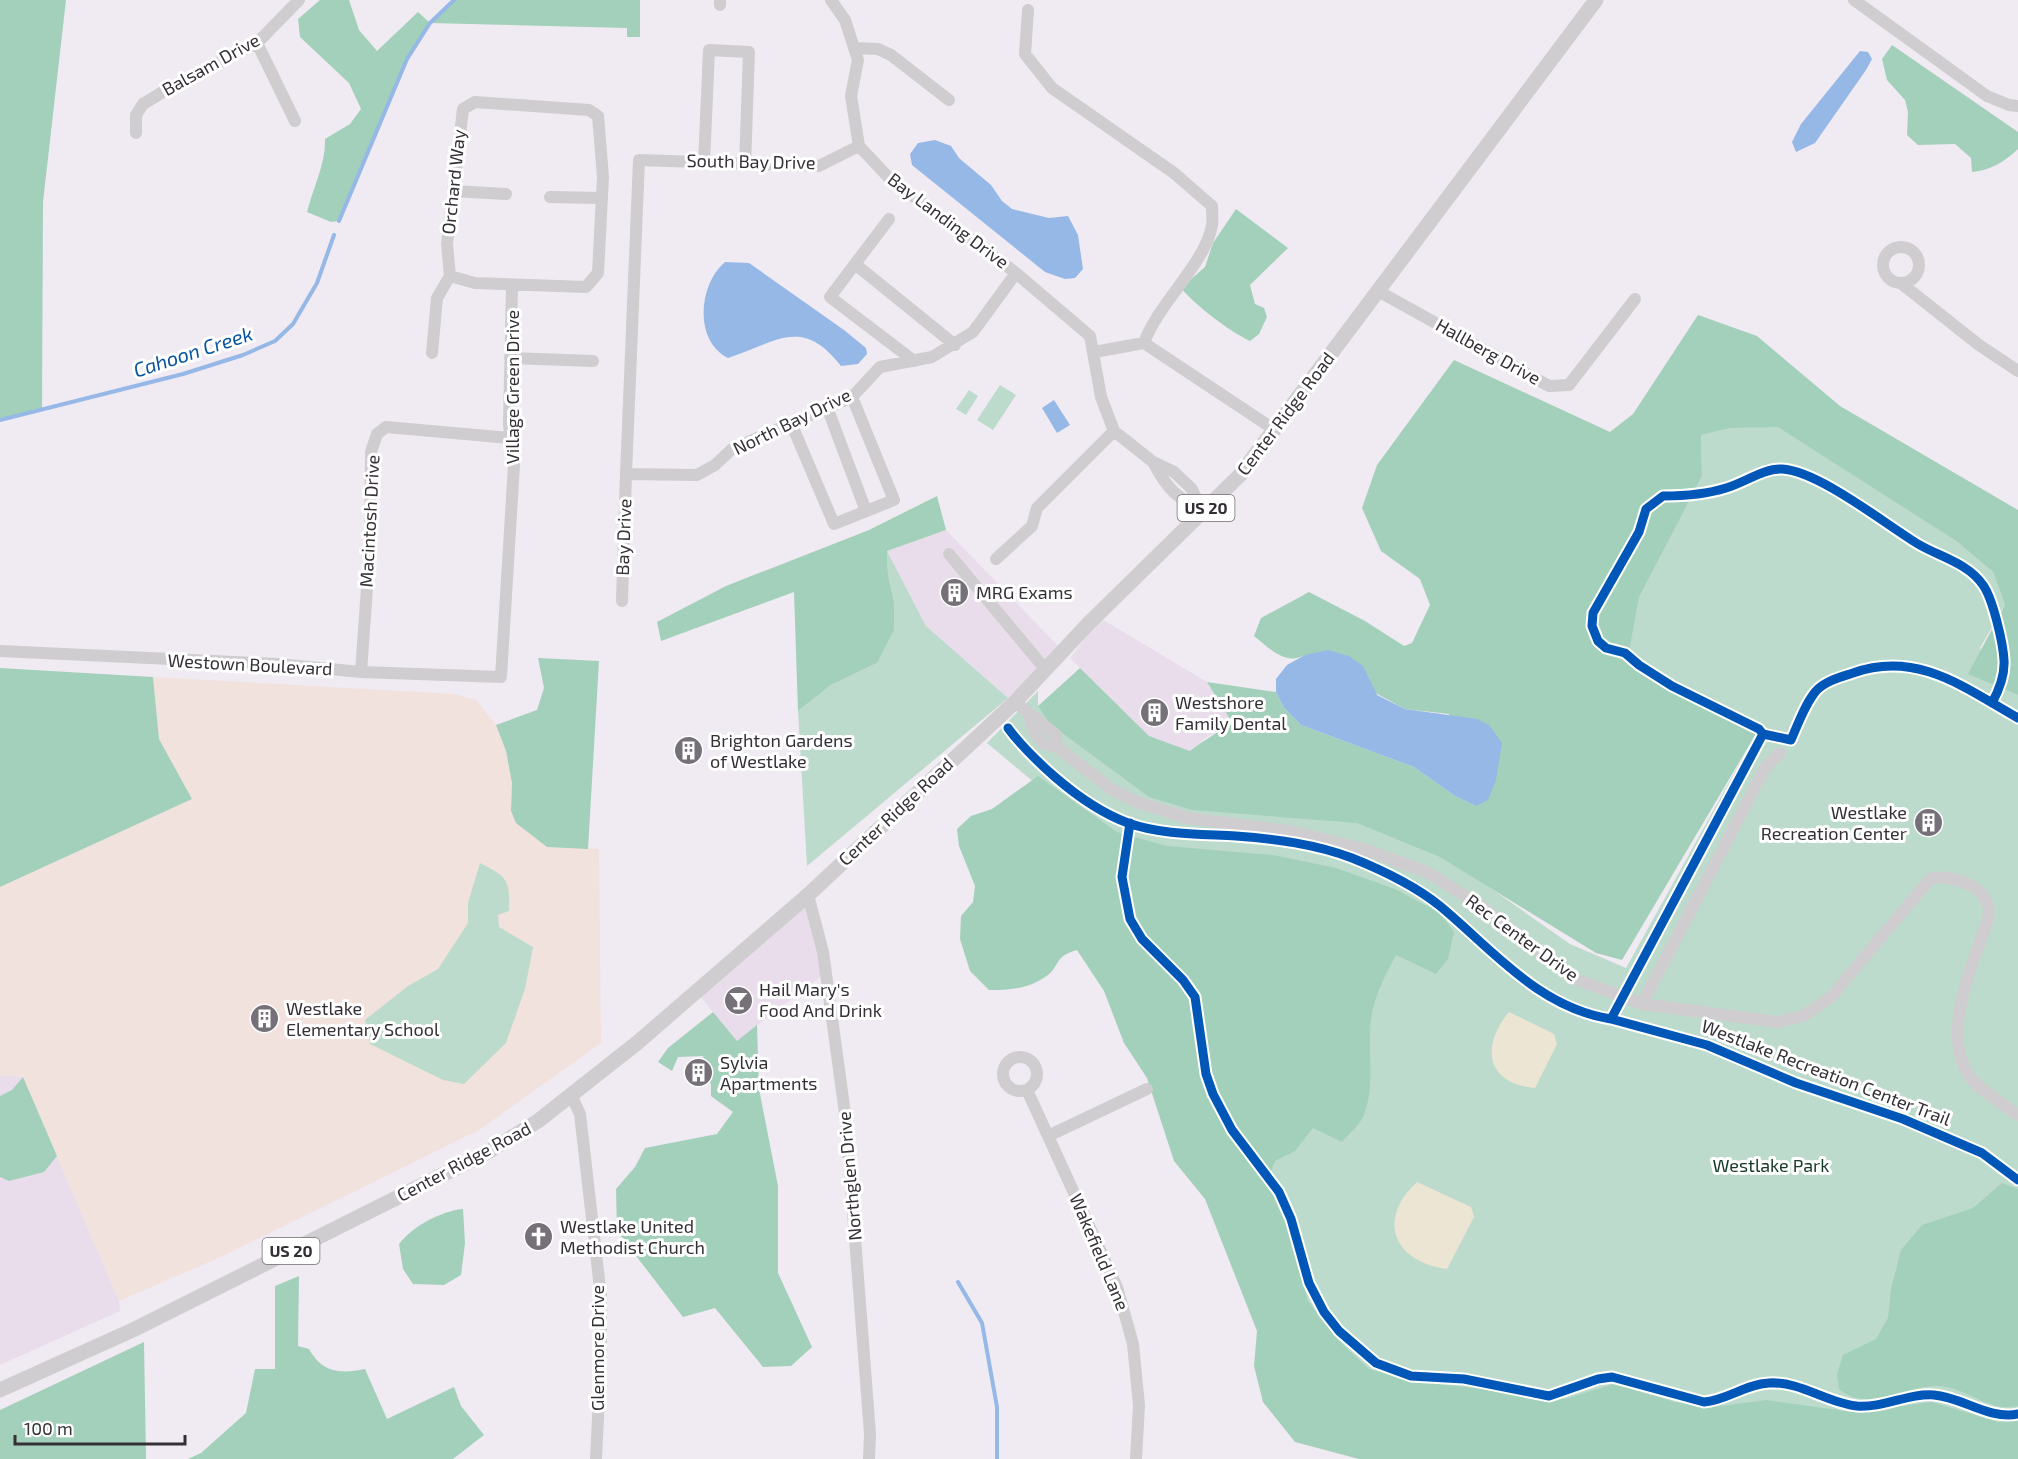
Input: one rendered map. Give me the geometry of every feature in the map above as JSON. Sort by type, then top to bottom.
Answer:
[{"type":"main road","name":"Center Ridge Road","points":[[0,1390],[135,1329],[474,1159],[538,1121],[655,1029],[808,895],[1015,702],[1088,624],[1240,475],[1596,0]]},
{"type":"street","name":"Balsam Drive","points":[[136,133],[136,115],[142,104],[257,43],[299,0]]},
{"type":"street","points":[[831,0],[845,20],[858,60],[850,96],[859,146]]},
{"type":"street","points":[[1854,0],[1987,96],[2009,105],[2018,106]]},
{"type":"street","points":[[1028,10],[1025,54],[1052,88],[1174,173],[1212,206],[1212,225],[1199,255],[1151,323],[1144,343]]},
{"type":"street","points":[[257,43],[295,122]]},
{"type":"street","points":[[854,48],[878,49],[891,55],[949,100]]},
{"type":"street","points":[[704,163],[710,50],[749,52],[745,165]]},
{"type":"street","name":"Orchard Way","points":[[450,276],[447,244],[463,109],[475,102],[589,110]]},
{"type":"street","name":"Village Green Drive","points":[[501,677],[514,465],[510,438],[512,286],[586,287],[598,273],[602,198],[601,129],[598,116],[589,110]]},
{"type":"street","name":"South Bay Drive","points":[[626,474],[639,160],[819,166],[859,146]]},
{"type":"street","name":"Bay Landing Drive","points":[[859,146],[890,179],[1016,273],[1090,336],[1101,397],[1114,431]]},
{"type":"street","points":[[453,191],[506,194]]},
{"type":"street","points":[[550,197],[602,198]]},
{"type":"street","points":[[889,219],[830,297],[914,361]]},
{"type":"street","points":[[855,264],[955,345]]},
{"type":"street","name":"North Bay Drive","points":[[626,474],[697,475],[715,465],[732,449],[852,397],[880,367],[932,357],[973,332],[1016,273]]},
{"type":"street","points":[[432,353],[437,298],[450,276],[475,283],[512,286]]},
{"type":"street","points":[[1902,284],[1979,345],[2018,371]]},
{"type":"street","name":"Hallberg Drive","points":[[1378,291],[1550,386],[1569,385],[1635,298]]},
{"type":"street","points":[[1094,352],[1144,343],[1275,430]]},
{"type":"street","points":[[510,358],[593,361]]},
{"type":"street","points":[[791,423],[834,524],[894,500],[852,397]]},
{"type":"street","points":[[827,407],[866,511]]},
{"type":"street","name":"Macintosh Drive","points":[[361,672],[370,546],[371,452],[377,434],[386,428],[510,438]]},
{"type":"street","points":[[996,559],[1032,526],[1036,508],[1114,431],[1153,462],[1166,486],[1183,501],[1203,511]]},
{"type":"street","name":"Bay Drive","points":[[622,601],[626,474]]},
{"type":"street","points":[[949,554],[1046,670]]},
{"type":"street","name":"Westown Boulevard","points":[[0,651],[277,664],[361,672],[501,677]]},
{"type":"street","name":"Rec Center Drive","points":[[1015,702],[1029,715],[1044,723],[1056,735],[1058,747],[1111,789],[1137,802],[1187,818],[1289,831],[1363,849],[1429,873],[1482,907],[1575,979],[1642,1004],[1776,1022],[1803,1016],[1831,998],[1930,879],[1950,877],[1985,898],[1989,908],[1988,919],[1957,1022],[1961,1060],[1972,1079],[2018,1115]]},
{"type":"street","points":[[1642,1004],[1765,768],[1780,753]]},
{"type":"street","name":"Northglen Drive","points":[[808,895],[823,952],[846,1121],[870,1434],[869,1459]]},
{"type":"street","points":[[1048,1136],[1147,1089]]},
{"type":"street","name":"Wakefield Lane","points":[[1027,1090],[1117,1287],[1133,1344],[1139,1405],[1136,1459]]},
{"type":"street","name":"Glenmore Drive","points":[[571,1095],[580,1114],[601,1297],[596,1459]]},
{"type":"shaded area","points":[[946,530],[1061,649],[1008,698],[926,626],[887,551]]},
{"type":"shaded area","points":[[1100,618],[1207,682],[1230,719],[1224,728],[1205,738],[1190,751],[1149,736],[1070,658]]},
{"type":"shaded area","points":[[153,677],[455,694],[476,700],[496,725],[506,751],[512,783],[511,811],[547,847],[599,849],[601,1043],[479,1130],[221,1257],[119,1301],[23,1077],[0,1075],[0,887],[192,799],[159,739]]},
{"type":"shaded area","points":[[812,896],[832,968],[737,1041],[699,995]]},
{"type":"shaded area","points":[[0,1075],[23,1077],[119,1301],[120,1311],[0,1365]]},
{"type":"green space","points":[[0,0],[66,0],[43,202],[42,411],[0,420]]},
{"type":"green space","points":[[320,0],[349,0],[359,30],[377,51],[418,12],[430,23],[407,59],[339,221],[331,222],[307,212],[321,166],[325,139],[350,124],[361,109],[349,83],[300,37],[298,19]]},
{"type":"green space","points":[[454,0],[640,0],[640,37],[627,37],[627,28],[430,23]]},
{"type":"green space","points":[[1892,45],[2018,132],[2018,149],[1997,165],[1972,172],[1971,158],[1955,144],[1918,145],[1907,135],[1908,112],[1905,100],[1887,80],[1882,59]]},
{"type":"green space","points":[[1236,209],[1288,248],[1250,285],[1255,304],[1264,308],[1267,317],[1259,334],[1250,341],[1213,318],[1181,288],[1205,267],[1213,243]]},
{"type":"green space","points":[[1698,315],[1757,336],[1840,406],[2018,510],[2018,695],[1968,674],[2005,605],[1993,572],[1956,541],[1778,427],[1731,428],[1701,435],[1702,476],[1639,597],[1627,664],[1675,693],[1757,732],[1622,960],[1596,953],[1440,857],[1357,823],[1192,810],[1149,797],[1050,724],[1038,706],[1080,668],[1149,736],[1190,751],[1217,732],[1230,719],[1207,682],[1276,692],[1284,708],[1301,725],[1414,767],[1455,796],[1476,806],[1449,714],[1405,709],[1305,655],[1291,658],[1278,654],[1254,636],[1261,618],[1309,592],[1365,621],[1404,646],[1412,643],[1430,605],[1420,579],[1381,551],[1362,508],[1377,465],[1454,360],[1610,432],[1633,414]]},
{"type":"green space","points":[[1000,385],[1016,395],[993,430],[977,420]]},
{"type":"green space","points":[[969,390],[978,396],[966,415],[956,409]]},
{"type":"green space","name":"Westlake Park","points":[[1778,426],[1956,541],[1993,572],[2005,605],[1980,648],[2007,690],[2018,695],[2018,1428],[1870,1416],[1564,1402],[1371,1378],[1311,1331],[1078,819],[987,743],[1038,691],[1038,706],[1283,804],[1408,830],[1570,944],[1626,968],[1757,732],[1675,693],[1627,664],[1639,594],[1702,476],[1701,435],[1731,428]]},
{"type":"green space","points":[[937,496],[946,530],[887,551],[888,575],[894,602],[894,630],[877,663],[831,685],[798,711],[794,592],[661,641],[657,622],[726,586],[869,530]]},
{"type":"green space","points":[[887,551],[926,626],[1008,698],[807,866],[798,711],[831,685],[877,663],[894,602],[888,575]]},
{"type":"green space","points":[[538,658],[599,661],[588,849],[547,847],[516,823],[511,811],[512,783],[506,751],[496,725],[537,710],[544,688]]},
{"type":"green space","points":[[0,668],[153,677],[159,739],[192,799],[0,887]]},
{"type":"green space","points":[[1038,776],[1117,832],[1167,846],[1273,855],[1336,868],[1395,889],[1440,913],[1454,932],[1448,959],[1436,974],[1396,955],[1388,971],[1372,1011],[1369,1094],[1367,1106],[1359,1124],[1342,1142],[1313,1128],[1295,1151],[1275,1161],[1266,1182],[1281,1206],[1308,1301],[1338,1340],[1369,1369],[1405,1380],[1565,1399],[1614,1384],[1675,1402],[1714,1407],[1766,1400],[1852,1412],[1932,1402],[1998,1422],[2018,1420],[2018,1459],[1359,1459],[1295,1442],[1263,1402],[1254,1366],[1257,1331],[1205,1199],[1174,1161],[1147,1078],[1124,1043],[1104,991],[1077,950],[1060,959],[1045,977],[1018,988],[989,990],[970,971],[960,939],[961,916],[973,902],[975,886],[959,846],[957,829],[971,816],[992,809]]},
{"type":"green space","points":[[480,863],[502,876],[508,886],[509,911],[498,915],[499,927],[533,947],[525,989],[506,1043],[464,1084],[443,1080],[370,1044],[365,1020],[408,986],[438,969],[468,923],[468,903]]},
{"type":"green space","points":[[713,1012],[737,1041],[757,1025],[759,1089],[778,1186],[778,1273],[812,1347],[791,1366],[763,1367],[715,1308],[683,1317],[617,1231],[616,1189],[635,1167],[645,1148],[717,1134],[733,1112],[711,1096],[711,1085],[703,1056],[678,1057],[672,1071],[658,1062],[668,1048]]},
{"type":"green space","points":[[23,1077],[57,1156],[44,1172],[9,1181],[0,1177],[0,1096],[12,1090]]},
{"type":"green space","points":[[2002,1183],[2018,1189],[2018,1406],[1996,1406],[1946,1387],[1923,1387],[1873,1399],[1850,1396],[1839,1389],[1837,1374],[1843,1355],[1876,1339],[1888,1318],[1891,1289],[1901,1250],[1922,1225],[1973,1208]]},
{"type":"green space","points":[[463,1209],[465,1243],[461,1275],[444,1285],[413,1284],[403,1269],[399,1244],[428,1220]]},
{"type":"green space","points":[[299,1276],[298,1346],[309,1349],[320,1363],[333,1370],[365,1369],[387,1419],[454,1387],[461,1406],[484,1435],[453,1459],[188,1459],[201,1453],[246,1413],[255,1369],[275,1369],[275,1286]]},
{"type":"green space","points":[[144,1342],[146,1459],[0,1459],[0,1410]]},
{"type":"sand","points":[[1509,1012],[1554,1034],[1557,1044],[1535,1088],[1518,1085],[1506,1079],[1497,1071],[1493,1061],[1494,1038]]},
{"type":"sand","points":[[1417,1182],[1471,1207],[1474,1217],[1447,1269],[1429,1265],[1414,1258],[1403,1248],[1397,1237],[1394,1224],[1397,1211],[1404,1196]]},
{"type":"water","points":[[1860,51],[1868,52],[1872,59],[1866,70],[1815,143],[1796,152],[1792,142],[1801,124]]},
{"type":"water","points":[[935,140],[951,146],[959,158],[991,185],[1002,201],[1012,209],[1049,218],[1068,216],[1078,235],[1083,269],[1075,278],[1065,279],[1045,272],[912,165],[910,154],[918,143]]},
{"type":"water","points":[[725,262],[749,263],[844,330],[866,348],[867,354],[858,364],[841,366],[814,341],[801,337],[788,337],[728,358],[717,350],[709,339],[704,312],[709,284]]},
{"type":"water","points":[[1054,400],[1070,425],[1057,433],[1042,408]]},
{"type":"water","points":[[1328,650],[1349,656],[1363,666],[1377,695],[1405,709],[1477,719],[1489,725],[1502,743],[1496,780],[1488,800],[1476,806],[1455,796],[1414,767],[1301,725],[1284,708],[1276,692],[1276,679],[1287,665],[1305,655]]},
{"type":"waterway","name":"Cahoon Creek","points":[[339,221],[407,59],[430,23],[454,0]]},
{"type":"waterway","name":"Cahoon Creek","points":[[0,420],[183,374],[243,355],[275,341],[293,324],[317,283],[334,235]]},
{"type":"waterway","points":[[958,1282],[982,1323],[997,1407],[997,1459]]},
{"type":"cycle path","points":[[1763,734],[1759,729],[1672,686],[1625,653],[1606,648],[1598,641],[1592,626],[1593,613],[1639,532],[1646,509],[1663,496],[1719,490],[1775,469],[1797,472],[1833,488],[1918,544],[1962,566],[1977,577],[1990,600],[2003,652],[2002,677],[1992,703]]},
{"type":"cycle path","points":[[1008,728],[1030,754],[1055,777],[1108,814],[1128,823],[1154,830],[1281,841],[1324,849],[1352,858],[1398,879],[1430,898],[1518,975],[1539,990],[1585,1013],[1611,1019],[1763,734],[1791,740],[1808,702],[1816,691],[1828,682],[1876,667],[1898,666],[1919,669],[1959,685],[2018,718]]},
{"type":"cycle path","points":[[1130,823],[1122,877],[1130,919],[1142,939],[1183,980],[1195,997],[1206,1074],[1213,1094],[1232,1130],[1279,1192],[1291,1219],[1309,1283],[1324,1312],[1339,1331],[1376,1363],[1411,1376],[1464,1379],[1549,1396],[1598,1379],[1612,1377],[1704,1402],[1761,1384],[1780,1383],[1857,1406],[1877,1405],[1915,1396],[1934,1395],[1997,1414],[2018,1414]]},
{"type":"cycle path","name":"Westlake Recreation Center Trail","points":[[1611,1019],[1707,1045],[1796,1083],[1903,1119],[1982,1153],[2018,1180]]},
{"type":"place","name":"MRG Exams","points":[[955,593]]},
{"type":"place","name":"Westshore Family Dental","points":[[1154,713]]},
{"type":"place","name":"Brighton Gardens of Westlake","points":[[689,751]]},
{"type":"place","name":"Westlake Recreation Center","points":[[1928,823]]},
{"type":"place","name":"Hail Mary's Food And Drink","points":[[738,1000]]},
{"type":"place","name":"Westlake Elementary School","points":[[265,1019]]},
{"type":"place","name":"Sylvia Apartments","points":[[699,1073]]},
{"type":"place","name":"Westlake United Methodist Church","points":[[539,1237]]}]
